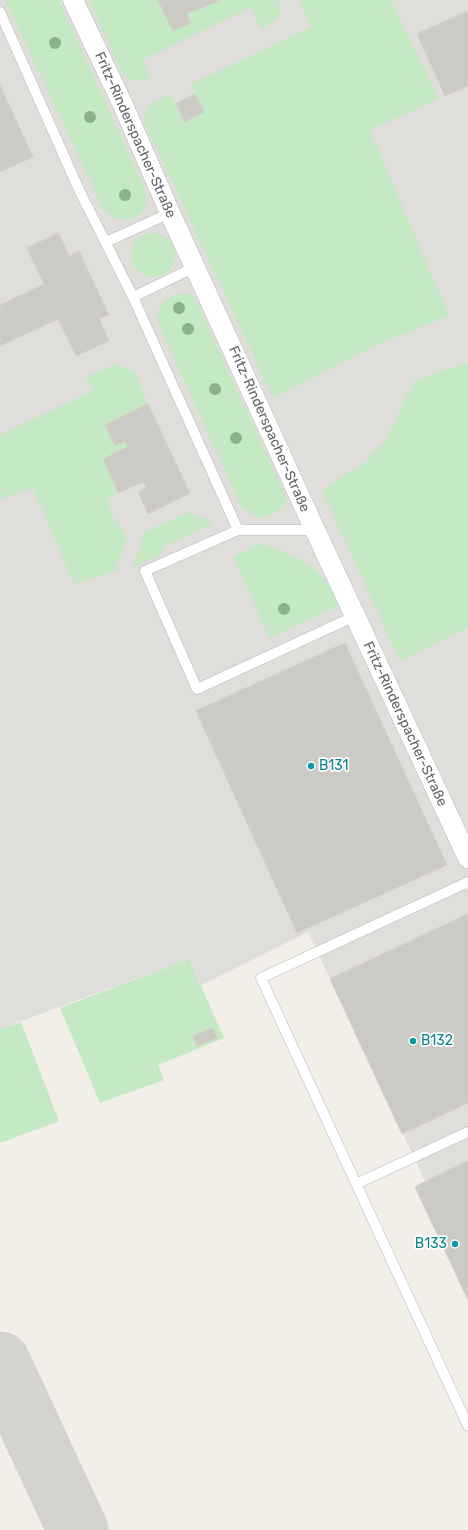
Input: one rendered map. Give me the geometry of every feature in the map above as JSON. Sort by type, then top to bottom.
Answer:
[{"type":"street","name":"Fritz-Rinderspacher-Straße","points":[[73,0],[123,105],[170,213],[315,530],[468,858]]},
{"type":"lane","points":[[0,12],[80,192],[133,297],[238,530]]},
{"type":"lane","points":[[106,242],[170,213]]},
{"type":"lane","points":[[133,297],[195,266]]},
{"type":"lane","points":[[315,530],[238,530],[145,571],[197,689],[355,616]]},
{"type":"lane","points":[[468,882],[261,978],[468,1426]]},
{"type":"lane","points":[[356,1184],[468,1132]]},
{"type":"shaded area","points":[[0,0],[468,0],[468,1300],[415,1187],[425,1181],[308,932],[201,985],[189,959],[0,1029]]},
{"type":"green space","points":[[5,0],[59,0],[147,194],[143,211],[139,215],[126,220],[111,216],[104,210]]},
{"type":"green space","points":[[89,0],[277,0],[280,10],[277,18],[271,24],[261,29],[251,7],[143,60],[152,79],[131,81],[122,72]]},
{"type":"green space","points":[[299,0],[391,0],[439,99],[370,130],[449,316],[388,340],[273,398],[144,121],[147,110],[150,106],[156,101],[170,94],[185,122],[204,112],[191,84],[311,27]]},
{"type":"green space","points":[[153,233],[165,237],[171,243],[175,255],[171,267],[165,273],[153,277],[141,273],[135,267],[131,255],[135,243],[141,237]]},
{"type":"green space","points":[[187,293],[194,296],[287,499],[275,513],[268,516],[257,518],[241,506],[156,318],[163,303],[171,297]]},
{"type":"green space","points":[[468,362],[468,628],[400,661],[322,490],[363,464],[385,441],[414,381]]},
{"type":"green space","points":[[115,364],[134,371],[148,404],[105,425],[115,446],[125,441],[128,447],[103,460],[119,493],[107,499],[113,516],[127,536],[116,571],[74,584],[33,488],[0,499],[0,435],[92,391],[86,377]]},
{"type":"green space","points":[[190,512],[214,523],[165,546],[162,554],[133,568],[144,532]]},
{"type":"green space","points":[[259,543],[297,557],[317,571],[333,592],[339,606],[270,638],[233,557]]},
{"type":"green space","points":[[189,959],[224,1038],[158,1065],[164,1080],[100,1103],[60,1008]]},
{"type":"green space","points":[[21,1022],[59,1121],[0,1143],[0,1029]]},
{"type":"building","points":[[158,0],[220,0],[187,14],[191,23],[173,31]]},
{"type":"building","points":[[468,11],[468,86],[445,96],[417,34]]},
{"type":"building","points":[[0,85],[33,157],[0,172]]},
{"type":"building","points":[[195,94],[204,112],[185,122],[176,104]]},
{"type":"building","points":[[59,233],[69,256],[79,251],[109,315],[99,319],[109,341],[76,356],[58,319],[0,346],[0,305],[44,284],[27,248]]},
{"type":"building","points":[[148,404],[190,493],[148,514],[138,492],[146,488],[143,482],[119,493],[103,459],[128,447],[125,441],[115,446],[105,425]]},
{"type":"building","name":"B131","points":[[345,643],[447,865],[297,933],[196,711]]},
{"type":"building","name":"B132","points":[[468,914],[468,1103],[402,1134],[330,979]]},
{"type":"building","points":[[213,1028],[217,1038],[197,1046],[193,1036]]},
{"type":"building","name":"B133","points":[[468,1161],[468,1300],[415,1187]]},
{"type":"taxiway","points":[[0,1362],[78,1530]]},
{"type":"place","name":"B131","points":[[311,766]]},
{"type":"place","name":"B132","points":[[413,1041]]},
{"type":"place","name":"B133","points":[[455,1244]]}]
